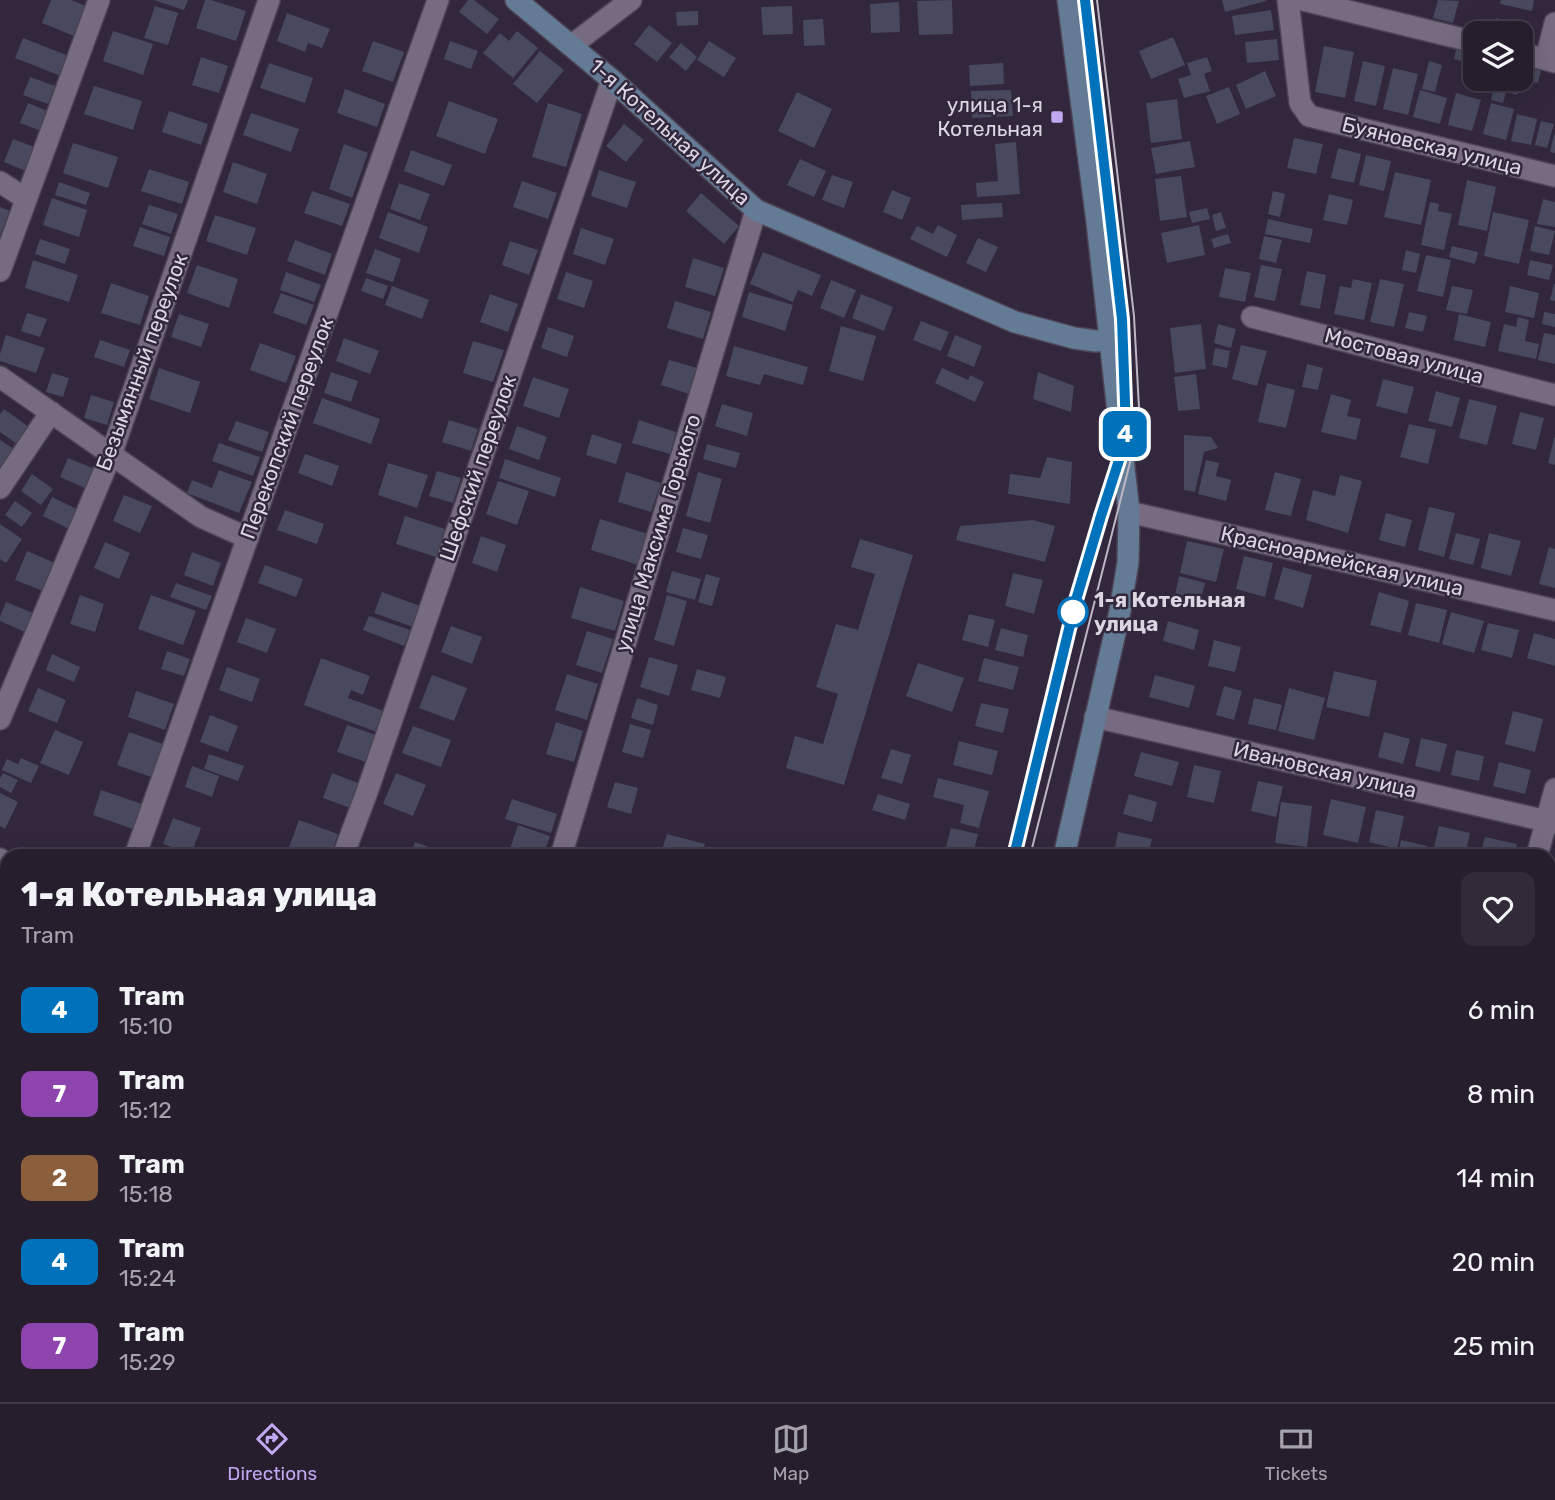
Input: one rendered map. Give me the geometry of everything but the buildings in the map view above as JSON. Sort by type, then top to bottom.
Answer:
[{"type":"main road","name":"1-я Котельная улица","points":[[516,0],[572,45],[756,210],[1015,322],[1074,338],[1111,340]]},
{"type":"main road","points":[[1065,849],[1120,611],[1128,562],[1129,512],[1111,340],[1068,0]]},
{"type":"street","points":[[0,271],[99,0]]},
{"type":"street","name":"Безымянный переулок","points":[[0,719],[111,454],[269,0]]},
{"type":"street","name":"Перекопский переулок","points":[[137,849],[438,0]]},
{"type":"street","points":[[572,45],[631,0]]},
{"type":"street","name":"Буяновская улица","points":[[1288,0],[1300,103],[1309,116],[1555,176]]},
{"type":"street","points":[[1303,0],[1463,39]]},
{"type":"street","points":[[1533,56],[1550,61],[1555,23]]},
{"type":"street","name":"Шефский переулок","points":[[346,849],[612,80]]},
{"type":"street","points":[[0,182],[26,199]]},
{"type":"street","name":"улица Максима Горького","points":[[563,849],[756,210]]},
{"type":"street","name":"Мостовая улица","points":[[1252,317],[1555,396]]},
{"type":"street","points":[[0,377],[201,517],[248,538]]},
{"type":"street","points":[[0,488],[51,412]]},
{"type":"street","name":"Красноармейская улица","points":[[1129,512],[1555,610]]},
{"type":"street","name":"Ивановская улица","points":[[1095,717],[1551,821]]},
{"type":"street","points":[[1540,849],[1551,821],[1555,789]]},
{"type":"tram line","points":[[1016,849],[1076,600],[1126,430],[1122,319],[1085,0]]},
{"type":"tram line","name":"4","points":[[1016,849],[1076,600],[1126,430],[1122,319],[1085,0]]},
{"type":"tram line","points":[[1032,849],[1138,431],[1134,316],[1097,0]]},
{"type":"place","name":"улица 1-я Котельная","points":[[1057,117]]},
{"type":"place","name":"1-я Котельная улица","points":[[1073,612]]}]
